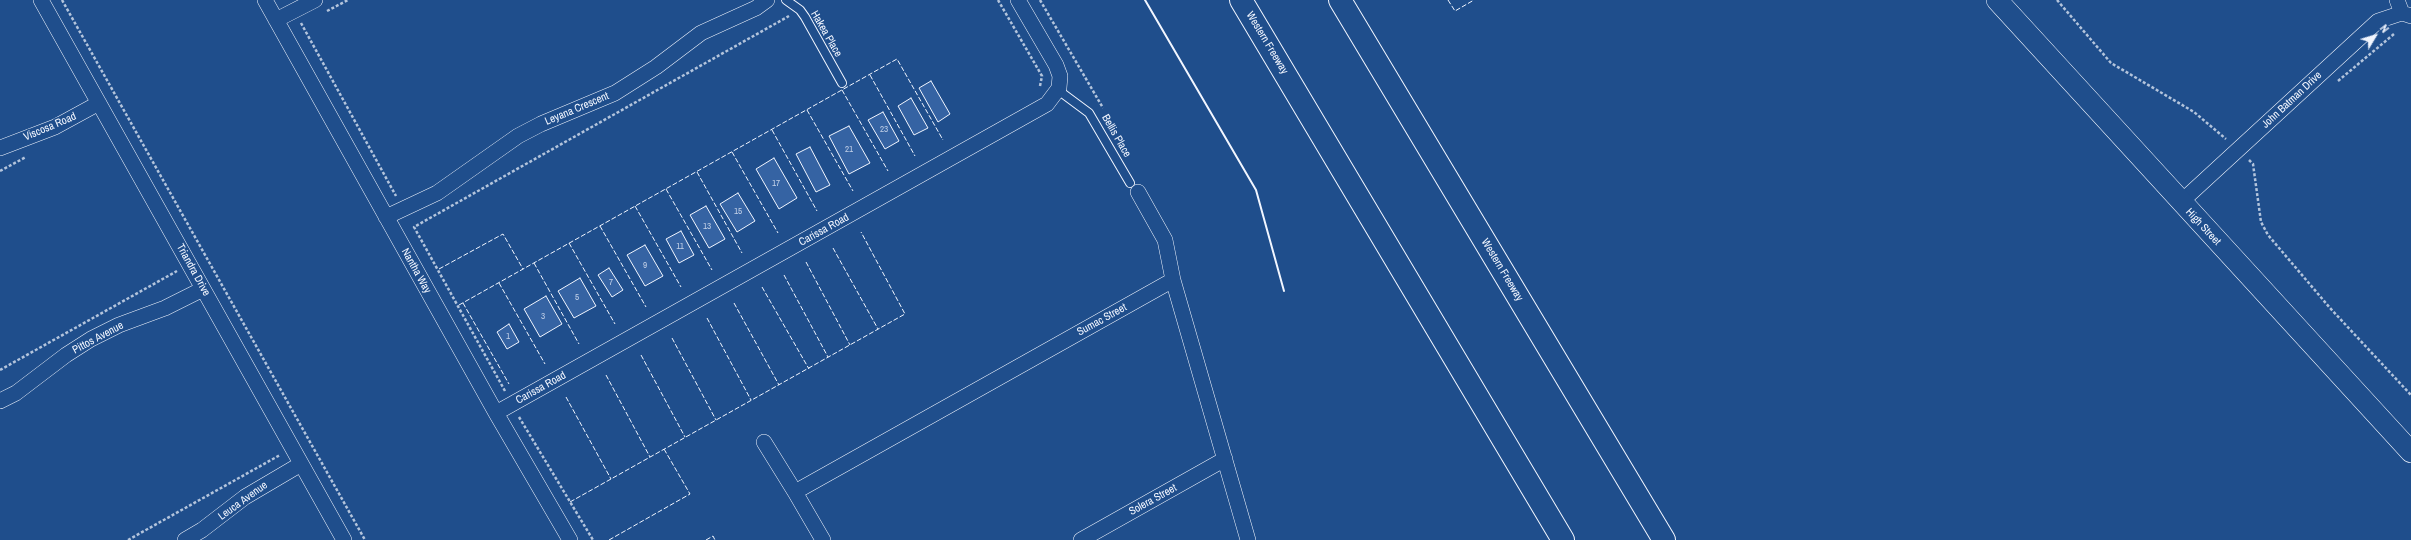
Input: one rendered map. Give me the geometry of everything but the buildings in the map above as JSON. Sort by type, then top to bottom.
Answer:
[{"type":"highway","name":"Western Freeway","points":[[1241,0],[1563,540]]},
{"type":"highway","name":"Western Freeway","points":[[1340,0],[1664,540]]},
{"type":"main road","name":"High Street","points":[[1997,0],[2411,452]]},
{"type":"street","name":"Triandra Drive","points":[[41,0],[344,540]]},
{"type":"street","name":"Nantha Way","points":[[265,0],[496,413],[570,540]]},
{"type":"street","points":[[276,20],[314,0]]},
{"type":"street","name":"Leyana Crescent","points":[[386,217],[403,208],[437,194],[518,136],[562,114],[615,93],[656,67],[701,33],[756,8],[767,0]]},
{"type":"street","points":[[1018,0],[1056,65],[1060,76],[1058,90]]},
{"type":"street","name":"John Batman Drive","points":[[2181,202],[2378,21],[2403,10]]},
{"type":"street","name":"Carissa Road","points":[[496,413],[990,138],[1047,104],[1058,90]]},
{"type":"street","name":"Viscosa Road","points":[[0,148],[55,127],[99,103]]},
{"type":"street","points":[[1134,187],[1164,240],[1173,280],[1248,540]]},
{"type":"street","name":"Sumac Street","points":[[795,492],[1173,280]]},
{"type":"street","name":"Pittos Avenue","points":[[0,401],[16,393],[66,355],[91,339],[119,325],[165,308],[203,289]]},
{"type":"street","points":[[764,442],[823,540]]},
{"type":"street","name":"Solera Street","points":[[1081,540],[1225,459]]},
{"type":"street","name":"Leuca Avenue","points":[[185,540],[221,516],[245,497],[301,464]]},
{"type":"lane","name":"Hakea Place","points":[[786,0],[800,10],[842,83]]},
{"type":"lane","name":"Bellis Place","points":[[1058,90],[1089,112],[1134,187]]},
{"type":"path","points":[[62,0],[365,540]]},
{"type":"path","points":[[998,0],[1042,76],[1039,89]]},
{"type":"path","points":[[1040,0],[1105,113]]},
{"type":"path","points":[[2057,0],[2110,63],[2194,112],[2238,149],[2253,164],[2261,222],[2268,235],[2330,308],[2411,395]]},
{"type":"path","points":[[294,10],[512,404],[593,540]]},
{"type":"path","points":[[414,227],[800,10]]},
{"type":"path","points":[[2337,83],[2395,32]]},
{"type":"path","points":[[2249,160],[2255,155]]},
{"type":"path","points":[[0,370],[205,255]]},
{"type":"path","points":[[504,389],[510,385]]},
{"type":"path","points":[[128,540],[308,439]]},
{"type":"fence","points":[[1448,0],[1455,11],[1474,0]]},
{"type":"fence","points":[[459,305],[897,59],[943,140]]},
{"type":"fence","points":[[870,75],[915,156]]},
{"type":"fence","points":[[842,90],[888,171]]},
{"type":"fence","points":[[807,110],[853,191]]},
{"type":"fence","points":[[772,130],[817,211]]},
{"type":"fence","points":[[732,152],[778,233]]},
{"type":"fence","points":[[697,172],[742,253]]},
{"type":"fence","points":[[666,189],[712,270]]},
{"type":"fence","points":[[635,206],[681,287]]},
{"type":"fence","points":[[600,226],[646,307]]},
{"type":"fence","points":[[570,502],[905,314],[861,232]]},
{"type":"fence","points":[[439,269],[503,234],[523,269]]},
{"type":"fence","points":[[569,243],[615,324]]},
{"type":"fence","points":[[833,248],[878,329]]},
{"type":"fence","points":[[806,262],[850,345]]},
{"type":"fence","points":[[534,263],[579,344]]},
{"type":"fence","points":[[784,275],[828,357]]},
{"type":"fence","points":[[499,283],[545,364]]},
{"type":"fence","points":[[762,287],[809,369]]},
{"type":"fence","points":[[463,303],[509,384]]},
{"type":"fence","points":[[734,303],[779,385]]},
{"type":"fence","points":[[707,318],[751,400]]},
{"type":"fence","points":[[672,338],[716,420]]},
{"type":"fence","points":[[641,355],[685,437]]},
{"type":"fence","points":[[606,375],[650,457]]},
{"type":"fence","points":[[566,397],[611,479]]},
{"type":"fence","points":[[609,540],[690,494],[664,449]]},
{"type":"fence","points":[[706,540],[713,536],[715,540]]},
{"type":"wall","points":[[1145,0],[1256,190],[1284,291]]}]
